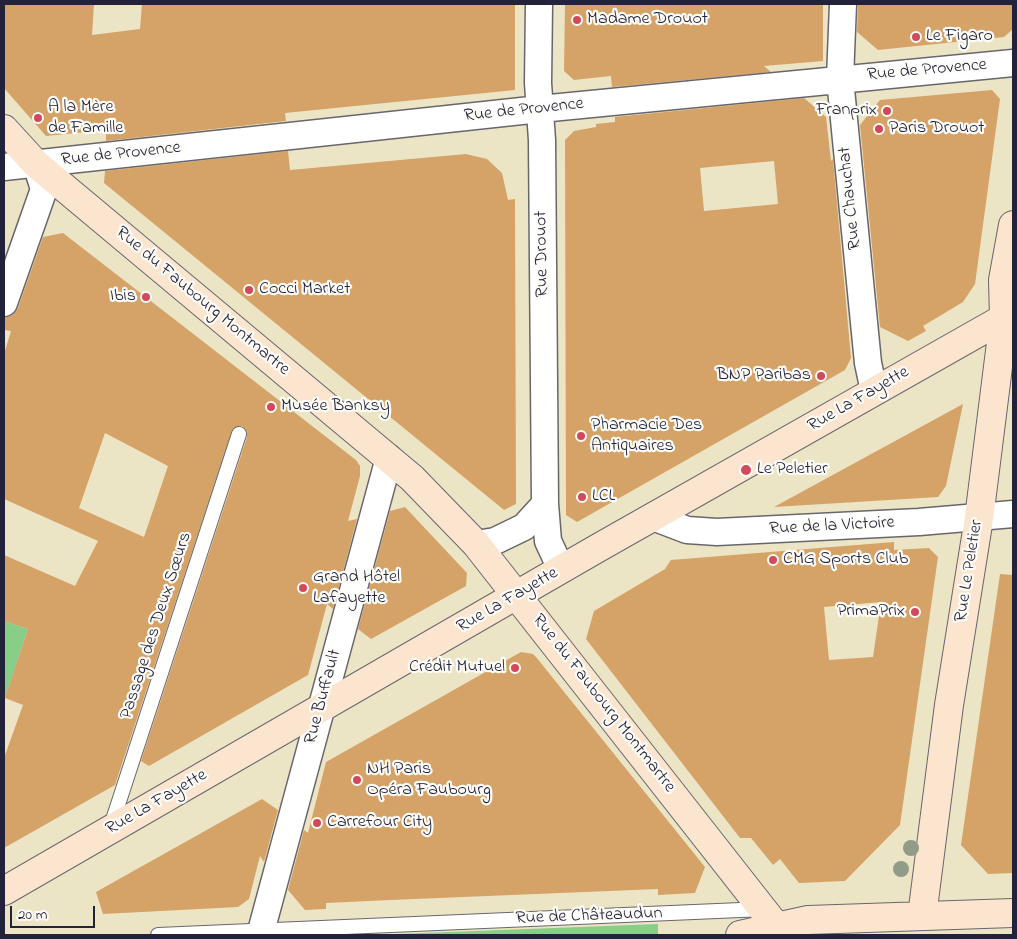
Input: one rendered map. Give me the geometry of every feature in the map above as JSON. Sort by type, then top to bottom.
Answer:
[{"type":"street","name":"Rue Drouot","points":[[539,4],[538,83],[542,140],[545,504],[548,541],[561,569]]},
{"type":"street","name":"Rue Chauchat","points":[[843,4],[840,79],[868,363],[874,391]]},
{"type":"street","name":"Rue de Provence","points":[[4,168],[540,109],[1013,63]]},
{"type":"street","name":"Rue du Faubourg Montmartre","points":[[4,130],[36,164],[412,478],[476,544],[518,595],[775,924]]},
{"type":"street","points":[[4,303],[44,189],[36,164]]},
{"type":"street","name":"Rue Le Peletier","points":[[922,916],[949,705],[1009,316],[1003,280],[1013,225]]},
{"type":"street","name":"Rue La Fayette","points":[[4,891],[561,569],[1009,316]]},
{"type":"street","name":"Rue Buffault","points":[[261,932],[389,458]]},
{"type":"street","points":[[476,544],[495,541],[524,527],[545,504]]},
{"type":"street","name":"Rue de la Victoire","points":[[653,517],[687,530],[717,532],[979,518],[1013,514]]},
{"type":"street","name":"Rue de Châteaudun","points":[[740,935],[775,924],[808,920],[1013,913]]},
{"type":"street","points":[[901,935],[922,916]]},
{"type":"lane","name":"Passage des Deux Sœurs","points":[[110,830],[240,434]]},
{"type":"lane","name":"Rue de Châteaudun","points":[[158,935],[775,924]]},
{"type":"green space","points":[[4,621],[28,629],[4,702]]},
{"type":"green space","points":[[658,924],[658,934],[396,935],[396,934]]},
{"type":"building","points":[[4,4],[94,4],[92,35],[140,29],[142,4],[515,4],[515,90],[285,113],[286,121],[106,141],[106,130],[46,136],[4,88]]},
{"type":"building","points":[[565,4],[823,4],[823,61],[764,66],[771,72],[612,87],[611,76],[574,80],[564,71]]},
{"type":"building","points":[[858,4],[1013,4],[1013,29],[1004,37],[878,50],[857,32]]},
{"type":"building","points":[[992,90],[1000,99],[975,284],[963,302],[923,326],[926,331],[908,341],[880,327],[860,125],[880,100]]},
{"type":"building","points":[[804,98],[826,117],[831,161],[833,159],[851,358],[845,370],[577,522],[566,515],[565,140],[574,131],[596,127],[596,124],[615,122],[615,117]],"holes":[[[774,161],[778,204],[704,211],[700,168]]]},
{"type":"building","points":[[288,151],[290,170],[466,154],[487,159],[502,173],[508,200],[515,199],[516,504],[504,510],[104,183],[105,171]]},
{"type":"building","points":[[63,233],[356,460],[360,466],[360,476],[348,521],[357,519],[333,609],[327,604],[308,675],[149,766],[141,761],[247,437],[247,432],[242,426],[233,428],[115,785],[4,848],[4,758],[23,705],[5,698],[28,629],[4,621],[4,555],[75,586],[98,541],[4,499],[4,354],[11,331],[4,330],[4,318],[13,315],[18,308],[43,237]],"holes":[[[105,433],[168,466],[144,537],[79,508]]]},
{"type":"building","points":[[963,404],[946,486],[938,497],[774,507]]},
{"type":"building","points":[[405,507],[467,573],[466,586],[371,639],[358,629],[390,511]]},
{"type":"building","points":[[894,542],[894,550],[929,548],[938,557],[900,825],[845,881],[799,883],[780,859],[773,865],[751,838],[740,838],[586,639],[594,611],[665,569],[671,560]],"holes":[[[881,602],[873,657],[829,660],[824,607]]]},
{"type":"building","points":[[1000,574],[1013,575],[1013,873],[988,874],[961,845]]},
{"type":"building","points":[[521,652],[533,654],[536,657],[705,867],[695,893],[658,895],[658,889],[390,900],[326,903],[326,909],[305,910],[288,890],[304,830],[308,833],[326,762]]},
{"type":"building","points":[[262,799],[278,810],[264,862],[260,856],[249,899],[238,907],[103,914],[96,892]]},
{"type":"place","name":"Madame Drouot","points":[[577,20]]},
{"type":"place","name":"Le Figaro","points":[[916,37]]},
{"type":"place","name":"Franprix","points":[[887,111]]},
{"type":"place","name":"A la Mère de Famille","points":[[38,118]]},
{"type":"place","name":"Paris Drouot","points":[[879,129]]},
{"type":"place","name":"Cocci Market","points":[[249,290]]},
{"type":"place","name":"Ibis","points":[[146,297]]},
{"type":"place","name":"BNP Paribas","points":[[821,376]]},
{"type":"place","name":"Musée Banksy","points":[[271,407]]},
{"type":"place","name":"Pharmacie Des Antiquaires","points":[[581,436]]},
{"type":"place","name":"Le Peletier","points":[[746,470]]},
{"type":"place","name":"LCL","points":[[582,497]]},
{"type":"place","name":"CMG Sports Club","points":[[773,560]]},
{"type":"place","name":"Grand Hôtel Lafayette","points":[[303,588]]},
{"type":"place","name":"PrimaPrix","points":[[915,612]]},
{"type":"place","name":"Crédit Mutuel","points":[[515,668]]},
{"type":"place","name":"NH Paris Opéra Faubourg","points":[[357,780]]},
{"type":"place","name":"Carrefour City","points":[[317,823]]}]
